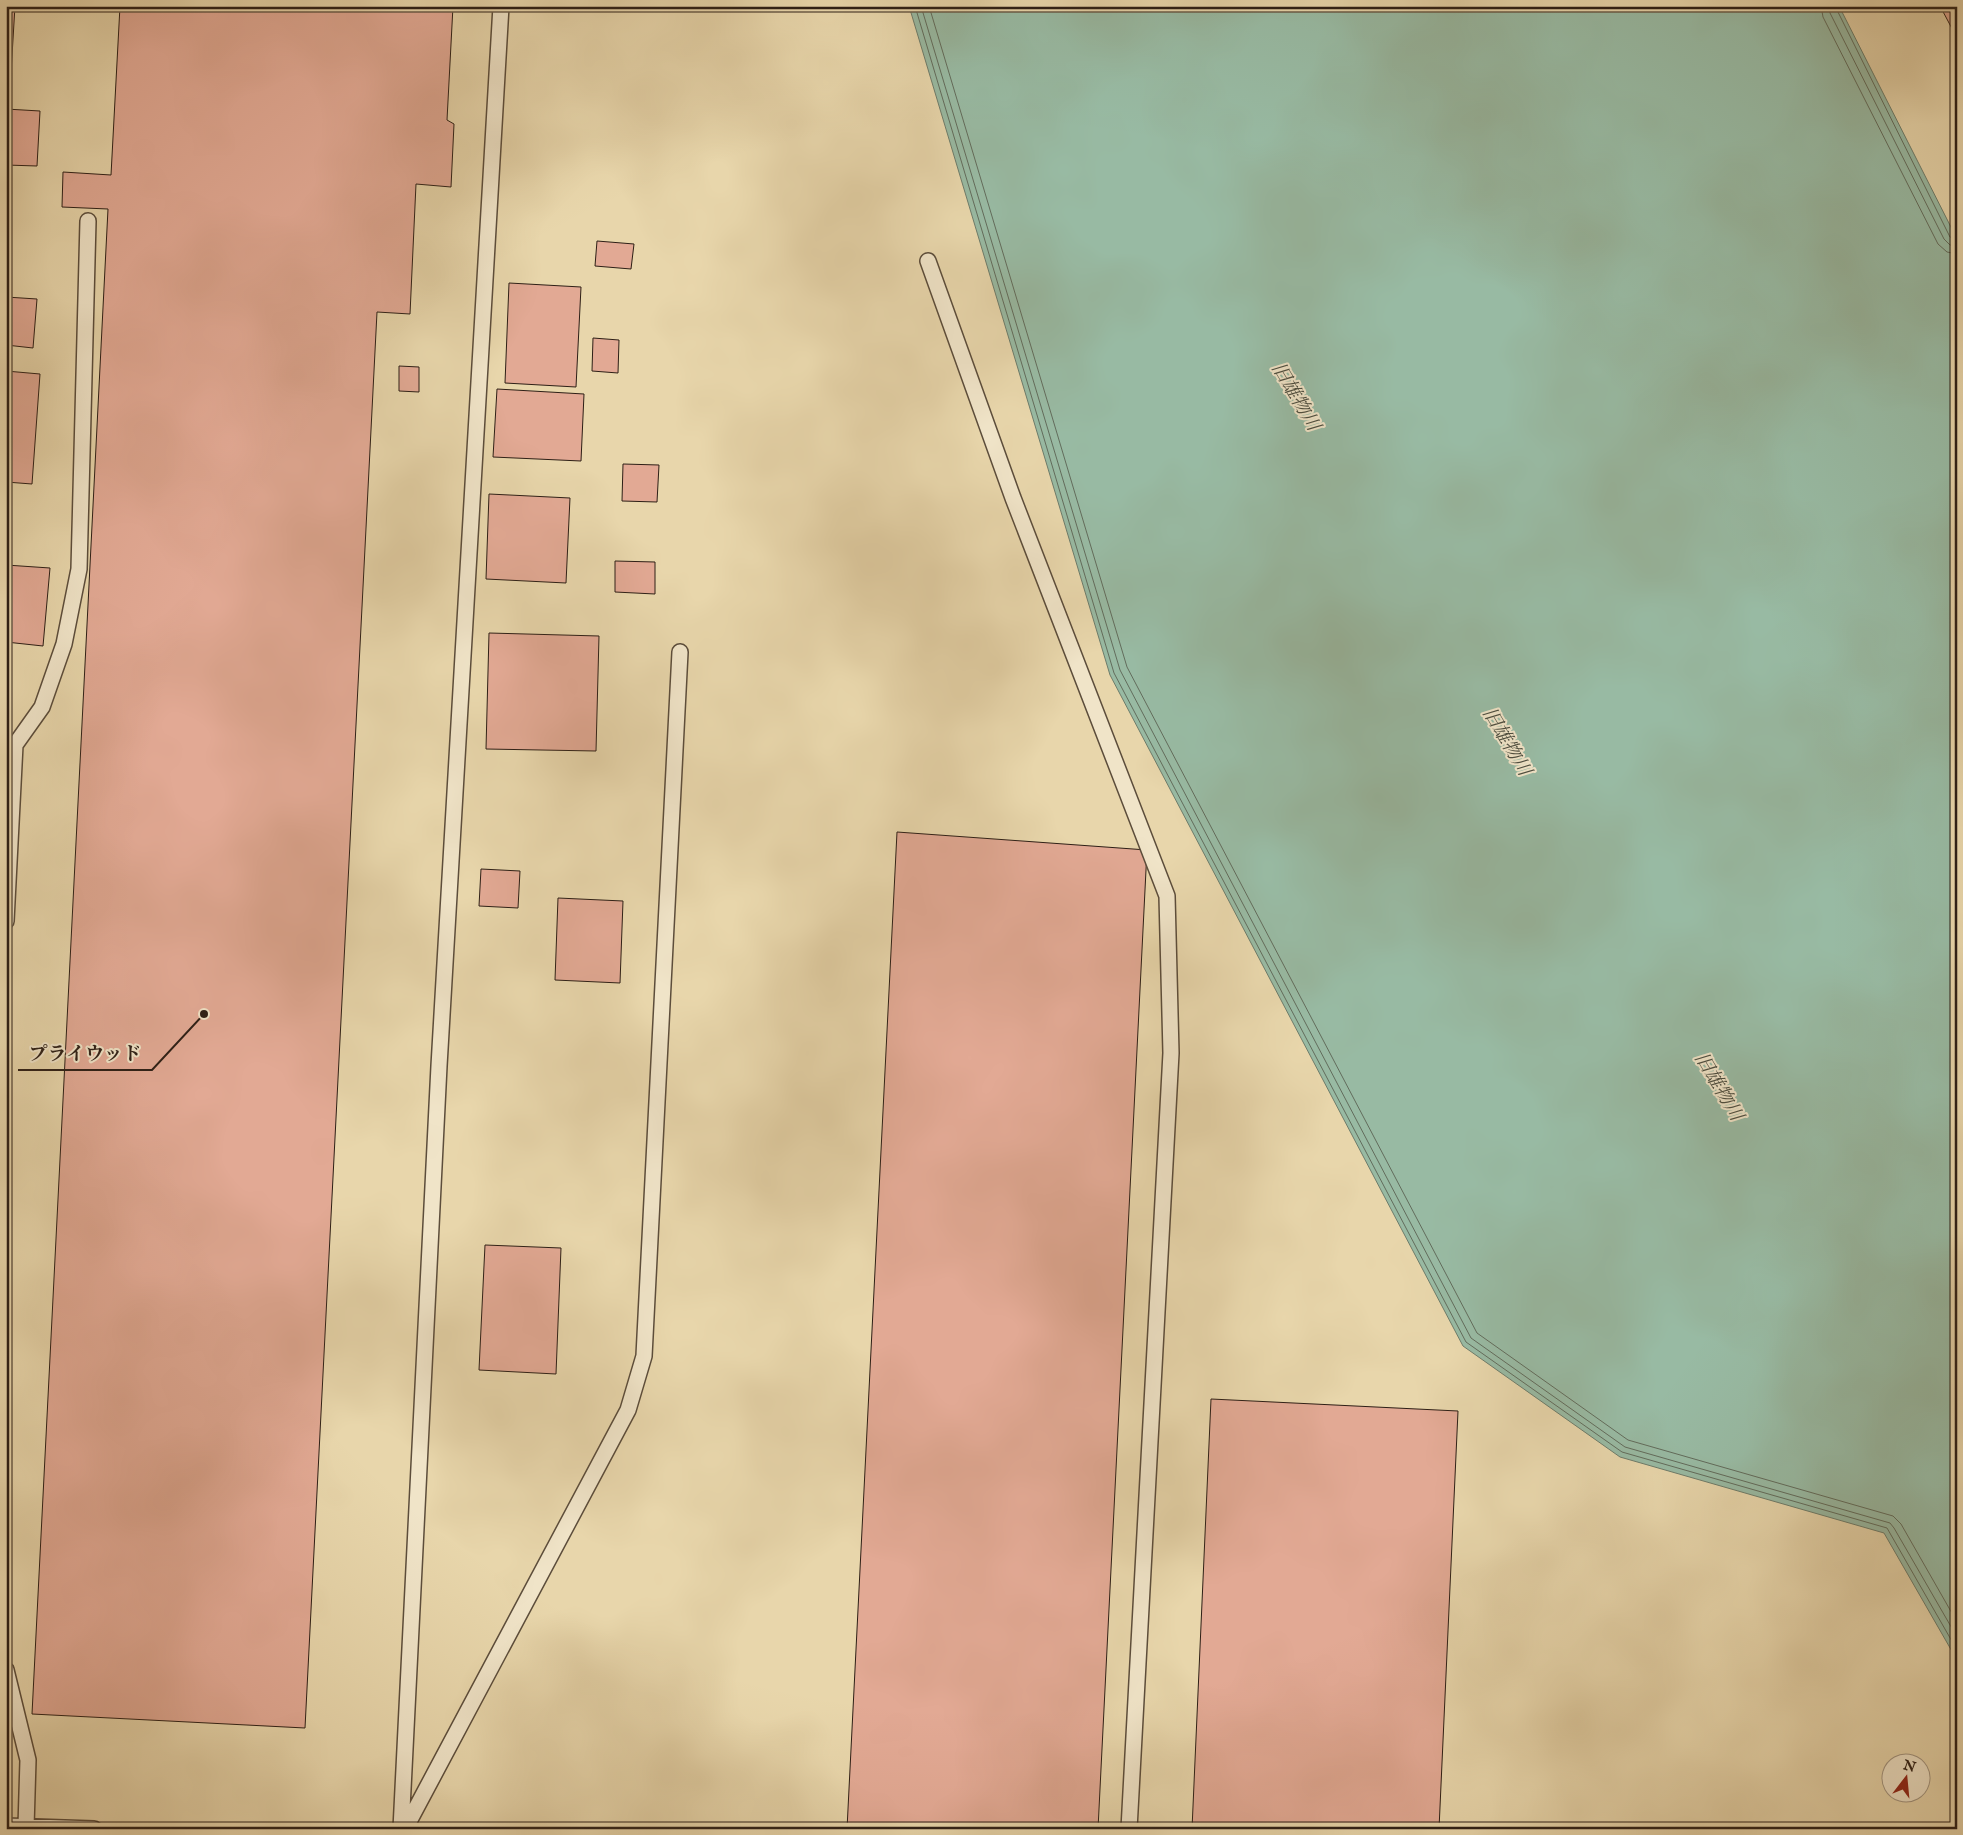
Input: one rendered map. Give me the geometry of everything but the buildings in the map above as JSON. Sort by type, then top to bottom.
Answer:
[{"type":"lane","points":[[401,1829],[439,1056],[501,6]]},
{"type":"lane","points":[[6,921],[11,740],[42,707],[64,644],[79,569],[88,221]]},
{"type":"lane","points":[[928,261],[1017,507],[1166,896],[1171,1053],[1130,1829]]},
{"type":"lane","points":[[405,1829],[628,1410],[644,1356],[680,652]]},
{"type":"lane","points":[[6,1670],[28,1760],[26,1827]]},
{"type":"lane","points":[[6,1826],[94,1829]]},
{"type":"water","name":"旧雄物川","points":[[909,6],[1839,6],[1957,239],[1957,1660],[1884,1533],[1620,1457],[1463,1346],[1110,675]]},
{"type":"place","name":"プライウッド","points":[[204,1014]]}]
